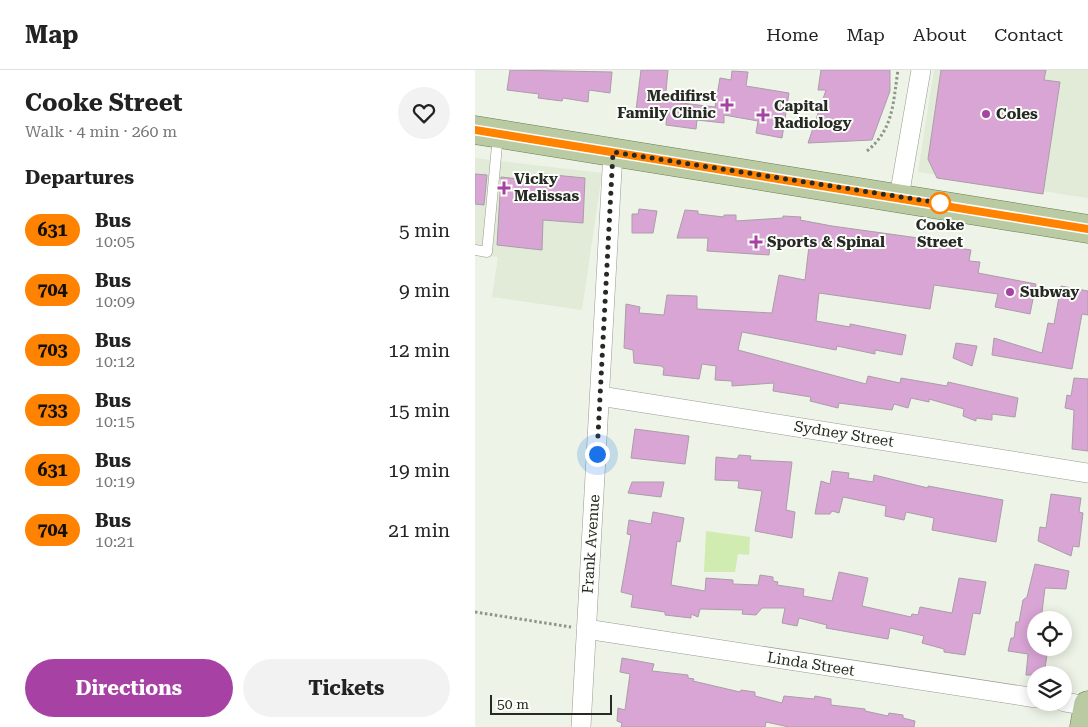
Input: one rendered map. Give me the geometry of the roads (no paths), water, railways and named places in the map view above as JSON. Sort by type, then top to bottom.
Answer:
[{"type":"main road","points":[[487,132],[1088,228]]},
{"type":"main road","points":[[1084,727],[1088,705]]},
{"type":"street","points":[[899,197],[921,70]]},
{"type":"street","name":"Frank Avenue","points":[[581,727],[613,152]]},
{"type":"street","name":"Sydney Street","points":[[600,396],[1088,473]]},
{"type":"street","name":"Linda Street","points":[[586,629],[1027,697]]},
{"type":"street","points":[[1072,703],[1088,705]]},
{"type":"lane","points":[[475,250],[487,252],[487,132]]},
{"type":"place","name":"Medifirst Family Clinic","points":[[727,105]]},
{"type":"place","name":"Coles","points":[[986,114]]},
{"type":"place","name":"Capital Radiology","points":[[763,115]]},
{"type":"place","name":"Vicky Melissas","points":[[504,188]]},
{"type":"place","name":"Cooke Street","points":[[940,203]]},
{"type":"place","name":"Sports & Spinal","points":[[756,242]]},
{"type":"place","name":"Subway","points":[[1010,292]]}]
